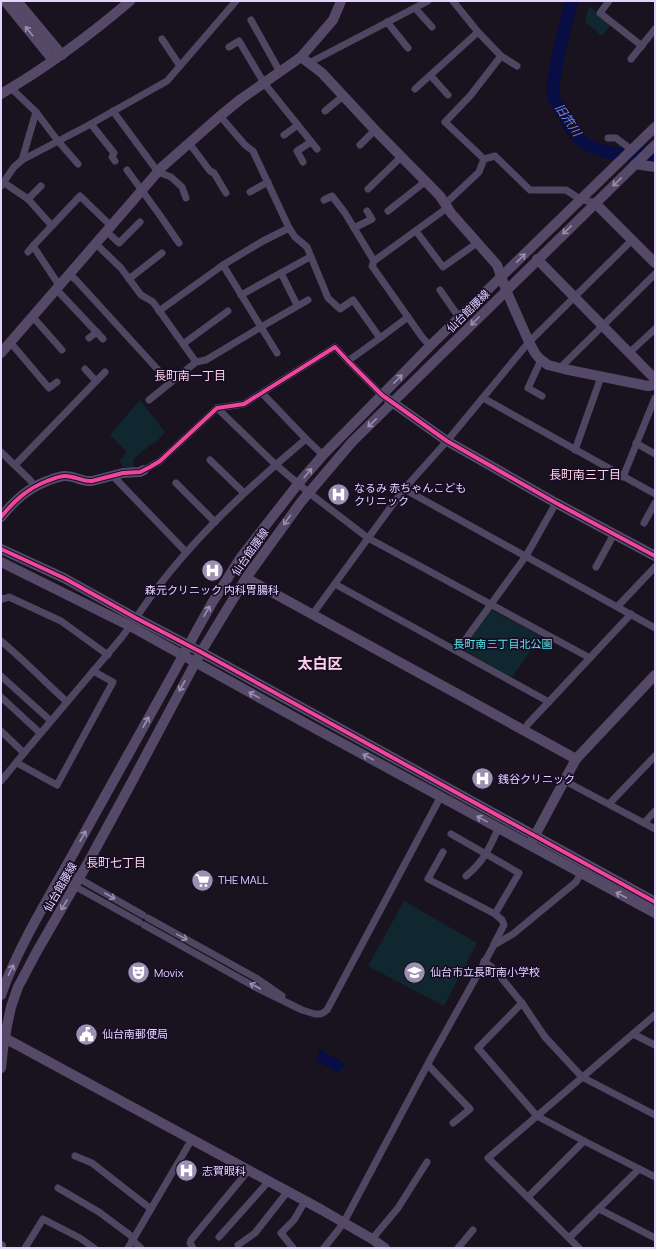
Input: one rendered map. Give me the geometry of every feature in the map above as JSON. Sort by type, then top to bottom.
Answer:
[{"type":"street","points":[[5,1],[57,58]]},
{"type":"street","points":[[17,1],[57,58]]},
{"type":"street","points":[[1,94],[87,37],[130,1]]},
{"type":"street","points":[[52,226],[28,199],[2,184],[14,167],[22,160],[91,124],[167,81],[236,1]]},
{"type":"street","points":[[1,353],[158,172],[220,116],[301,56],[333,20],[341,1]]},
{"type":"street","points":[[310,63],[428,1]]},
{"type":"street","points":[[453,1],[478,32],[501,56],[517,66]]},
{"type":"street","points":[[609,1],[600,13],[642,46]]},
{"type":"street","points":[[415,8],[432,27]]},
{"type":"street","points":[[251,20],[280,72]]},
{"type":"street","points":[[387,22],[408,48]]},
{"type":"street","points":[[631,59],[655,29]]},
{"type":"street","points":[[415,89],[478,32]]},
{"type":"street","points":[[162,39],[180,66]]},
{"type":"street","points":[[229,47],[239,41],[264,83],[317,149]]},
{"type":"street","points":[[301,56],[322,73],[375,130],[426,181],[497,265],[501,278],[529,342],[541,360],[548,365],[601,377],[648,386],[655,385]]},
{"type":"street","points":[[484,159],[445,122],[470,96],[501,56]]},
{"type":"street","points":[[431,76],[448,95]]},
{"type":"street","points":[[11,88],[36,112],[78,164]]},
{"type":"street","points":[[326,111],[343,96]]},
{"type":"street","points":[[113,111],[158,172],[177,181],[182,186],[186,198]]},
{"type":"street","points":[[22,160],[36,112]]},
{"type":"street","points":[[220,116],[245,145],[253,151],[289,228],[295,237],[306,247],[328,298],[340,309],[353,300],[380,338]]},
{"type":"street","points":[[91,124],[114,153],[112,156],[115,161]]},
{"type":"street","points":[[284,135],[298,125]]},
{"type":"street","name":"仙台館腰線","points":[[1,995],[23,946],[62,874],[212,603],[241,557],[298,484],[323,455],[430,346],[655,127]]},
{"type":"street","points":[[360,145],[375,130]]},
{"type":"street","points":[[608,138],[616,138],[634,148]]},
{"type":"street","points":[[303,162],[297,151],[312,142]]},
{"type":"street","points":[[189,143],[210,171],[214,173],[226,193]]},
{"type":"street","name":"仙台館腰線","points":[[1,1068],[3,1037],[18,987],[128,789],[195,662],[246,578],[308,492],[352,442],[654,145]]},
{"type":"street","points":[[430,346],[372,266],[374,261],[416,231],[446,206],[478,172],[484,159],[495,156],[530,190],[566,190],[580,199],[595,203],[655,263]]},
{"type":"street","points":[[368,189],[401,157]]},
{"type":"street","points":[[636,163],[655,167]]},
{"type":"street","points":[[127,170],[179,243]]},
{"type":"street","points":[[388,211],[426,181]]},
{"type":"street","points":[[250,192],[268,182]]},
{"type":"street","points":[[28,199],[41,186]]},
{"type":"street","points":[[28,252],[80,196],[119,243],[140,222]]},
{"type":"street","points":[[324,200],[332,196],[374,261]]},
{"type":"street","points":[[354,228],[372,219],[367,211]]},
{"type":"street","points":[[159,311],[223,265],[289,228]]},
{"type":"street","points":[[416,231],[443,268],[477,243]]},
{"type":"street","points":[[312,615],[404,488],[447,441],[529,342],[632,240]]},
{"type":"street","points":[[95,243],[112,259],[141,295],[153,302],[196,362]]},
{"type":"street","points":[[33,246],[58,287],[104,339]]},
{"type":"street","points":[[129,279],[162,253]]},
{"type":"street","points":[[241,295],[310,257]]},
{"type":"street","points":[[537,259],[655,379]]},
{"type":"street","points":[[223,265],[277,353]]},
{"type":"street","points":[[281,273],[298,306]]},
{"type":"street","points":[[69,274],[170,383]]},
{"type":"street","points":[[560,368],[655,274]]},
{"type":"street","points":[[440,290],[460,318]]},
{"type":"street","points":[[149,400],[196,362],[206,360],[214,356],[308,300]]},
{"type":"street","points":[[183,344],[228,311]]},
{"type":"street","points":[[32,316],[62,350]]},
{"type":"street","points":[[348,361],[408,316]]},
{"type":"street","points":[[629,354],[655,329]]},
{"type":"street","points":[[89,338],[97,332]]},
{"type":"street","points":[[10,342],[49,388],[57,382]]},
{"type":"street","points":[[1,517],[20,496],[35,486],[60,476],[74,477],[88,482],[100,480],[112,475],[140,472],[144,470],[160,461],[217,408],[244,404],[335,347],[382,395],[447,441],[556,503],[655,556]]},
{"type":"street","points":[[541,360],[528,388],[542,396]]},
{"type":"street","points":[[85,369],[96,381]]},
{"type":"street","points":[[15,465],[104,372]]},
{"type":"street","points":[[575,450],[601,377]]},
{"type":"street","points":[[262,393],[323,455]]},
{"type":"street","points":[[483,398],[655,494]]},
{"type":"street","points":[[623,477],[655,398]]},
{"type":"street","points":[[217,408],[298,484],[368,538],[590,658]]},
{"type":"street","points":[[1,781],[108,654],[186,552],[244,493],[306,439]]},
{"type":"street","points":[[636,443],[655,454]]},
{"type":"street","points":[[1,452],[35,486]]},
{"type":"street","points":[[210,460],[244,493]]},
{"type":"street","points":[[112,475],[186,552]]},
{"type":"street","points":[[176,483],[215,522]]},
{"type":"street","points":[[404,488],[655,628]]},
{"type":"street","points":[[457,651],[526,556],[556,503]]},
{"type":"street","points":[[644,523],[655,503]]},
{"type":"street","points":[[596,567],[614,534]]},
{"type":"street","points":[[1,549],[64,578],[195,662],[441,796],[498,829],[532,840],[581,873],[655,913]]},
{"type":"street","points":[[1,562],[201,652],[532,840],[655,902]]},
{"type":"street","points":[[30,575],[35,565]]},
{"type":"street","points":[[618,606],[655,567]]},
{"type":"street","points":[[246,578],[576,759]]},
{"type":"street","points":[[334,584],[549,702]]},
{"type":"street","points":[[1,598],[4,599],[9,597],[61,621],[108,654]]},
{"type":"street","points":[[524,731],[528,724],[631,614]]},
{"type":"street","points":[[1,642],[15,653],[67,702]]},
{"type":"street","points":[[17,763],[57,785],[112,682],[93,671]]},
{"type":"street","points":[[532,840],[576,759],[655,675]]},
{"type":"street","points":[[1,676],[51,721]]},
{"type":"street","points":[[1,697],[40,733]]},
{"type":"street","points":[[1,731],[24,753]]},
{"type":"street","points":[[609,804],[655,756]]},
{"type":"street","points":[[564,781],[655,829]]},
{"type":"street","points":[[77,882],[142,923],[255,987],[302,1010],[320,1014],[327,1010],[441,796]]},
{"type":"street","points":[[644,823],[655,811]]},
{"type":"street","points":[[466,876],[475,868],[486,854],[498,829]]},
{"type":"street","points":[[451,834],[519,873],[496,914]]},
{"type":"street","points":[[324,1248],[344,1222],[504,925],[502,920],[496,914],[428,879],[443,852]]},
{"type":"street","points":[[494,945],[513,934],[576,882],[581,873]]},
{"type":"street","points":[[62,874],[145,916],[256,978],[302,1010]]},
{"type":"street","points":[[484,961],[494,969],[522,1003],[545,1036],[582,1077],[655,1115]]},
{"type":"street","points":[[522,1003],[478,1048],[537,1116],[655,1177]]},
{"type":"street","points":[[579,1248],[488,1158],[655,1015]]},
{"type":"street","points":[[633,1034],[655,1045]]},
{"type":"street","points":[[3,1037],[288,1191],[344,1222],[385,1248]]},
{"type":"street","points":[[428,1065],[470,1109],[453,1124]]},
{"type":"street","points":[[128,1248],[192,1139]]},
{"type":"street","points":[[528,1197],[584,1141]]},
{"type":"street","points":[[75,1156],[92,1163],[151,1209]]},
{"type":"street","points":[[372,1239],[398,1208],[427,1162]]},
{"type":"street","points":[[569,1238],[639,1169]]},
{"type":"street","points":[[193,1248],[190,1242],[191,1240],[248,1170]]},
{"type":"street","points":[[219,1237],[268,1181]]},
{"type":"street","points":[[58,1188],[99,1212],[133,1239],[141,1248]]},
{"type":"street","points":[[238,1245],[256,1233],[288,1191]]},
{"type":"street","points":[[293,1248],[281,1233],[294,1220],[305,1201]]},
{"type":"street","points":[[599,1209],[655,1238]]},
{"type":"street","points":[[25,1248],[43,1218],[80,1238],[94,1248]]},
{"type":"street","points":[[458,1248],[473,1230]]},
{"type":"green space","points":[[589,6],[611,25],[602,36],[585,22]]},
{"type":"green space","points":[[140,400],[165,432],[157,441],[134,459],[133,468],[123,467],[120,461],[126,451],[110,435]]},
{"type":"green space","name":"長町南三丁目北公園","points":[[493,611],[541,636],[512,677],[465,651],[464,648],[489,612]]},
{"type":"green space","points":[[404,901],[477,943],[444,1006],[368,966]]},
{"type":"shaded area","points":[[320,1050],[345,1063],[339,1073],[315,1060]]},
{"type":"waterway","name":"旧笊川","points":[[572,1],[561,42],[554,78],[553,93],[556,103],[579,138],[595,149],[615,153],[655,155]]},
{"type":"cycle path","points":[[1,517],[11,505],[27,491],[56,478],[69,476],[85,481],[92,481],[123,473],[140,472],[150,467],[160,461],[217,408],[244,404],[335,347],[382,395],[447,441],[556,503],[655,556]]},
{"type":"cycle path","points":[[1,549],[64,578],[655,902]]},
{"type":"place","name":"なるみ 赤ちゃんこども クリニック","points":[[338,494]]},
{"type":"place","name":"森元クリニック 内科胃腸科","points":[[212,570]]},
{"type":"place","name":"銭谷クリニック","points":[[482,779]]},
{"type":"place","name":"THE MALL","points":[[203,880]]},
{"type":"place","name":"仙台市立長町南小学校","points":[[415,972]]},
{"type":"place","name":"Movix","points":[[139,973]]},
{"type":"place","name":"仙台南郵便局","points":[[86,1034]]},
{"type":"place","name":"志賀眼科","points":[[186,1171]]},
{"type":"district","name":"長町南一丁目","points":[[190,376]]},
{"type":"district","name":"長町南三丁目","points":[[585,475]]},
{"type":"district","name":"太白区","points":[[320,664]]},
{"type":"district","name":"長町七丁目","points":[[116,863]]}]
